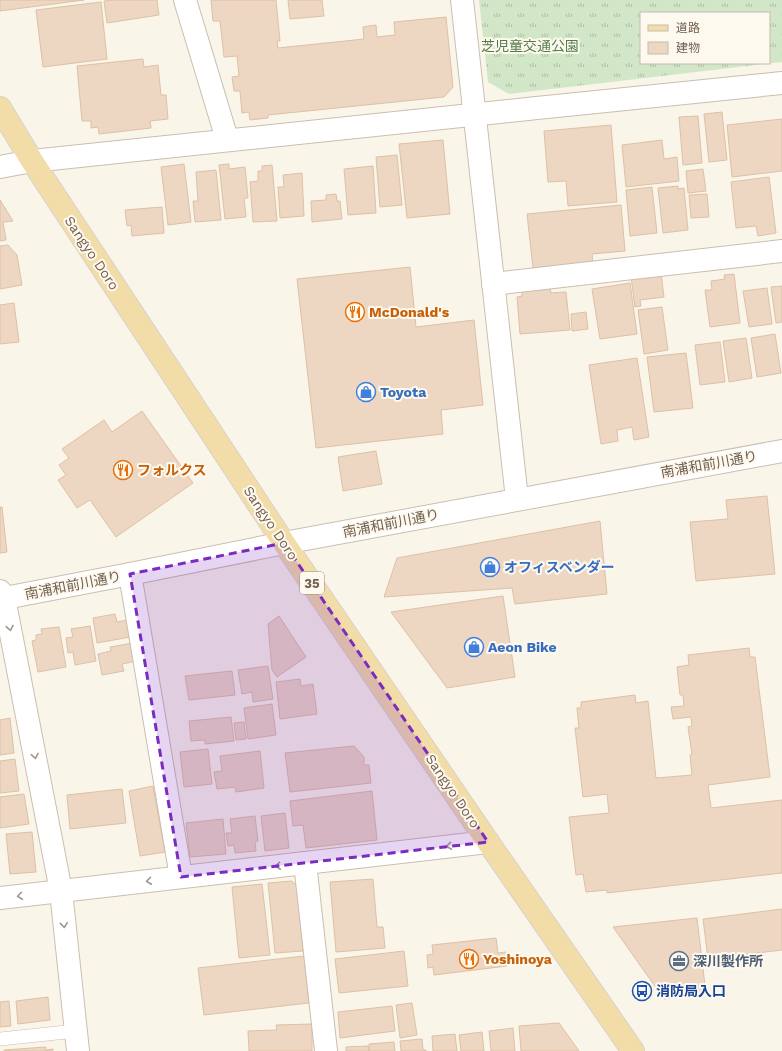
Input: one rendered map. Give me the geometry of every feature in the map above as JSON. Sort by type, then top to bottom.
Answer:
[{"type":"main road","name":"Sangyo Doro","points":[[0,108],[32,161],[284,543],[633,1051]]},
{"type":"street","points":[[185,0],[227,139]]},
{"type":"street","points":[[462,0],[517,499]]},
{"type":"street","points":[[0,167],[32,161],[227,139],[782,83]]},
{"type":"street","points":[[493,284],[782,251]]},
{"type":"street","name":"南浦和前川通り","points":[[2,596],[130,574],[517,499],[782,451]]},
{"type":"street","points":[[130,574],[181,877]]},
{"type":"street","points":[[2,596],[60,891],[77,1041]]},
{"type":"street","points":[[0,898],[488,842]]},
{"type":"street","points":[[305,863],[326,1051]]},
{"type":"lane","points":[[0,1039],[77,1041]]},
{"type":"highlighted area","points":[[284,543],[488,842],[181,877],[130,574]]},
{"type":"green space","name":"芝児童交通公園","points":[[479,0],[782,0],[782,62],[770,63],[770,12],[640,12],[640,64],[765,64],[509,94],[488,82]]},
{"type":"building","points":[[0,0],[84,0],[0,11]]},
{"type":"building","points":[[157,0],[159,15],[107,23],[104,1]]},
{"type":"building","points":[[211,0],[276,0],[280,41],[277,41],[278,48],[364,39],[363,27],[376,25],[377,37],[395,35],[394,22],[446,17],[453,87],[444,97],[268,115],[268,118],[250,120],[249,112],[242,113],[240,91],[234,91],[232,77],[239,76],[237,56],[224,57],[220,21],[213,21]]},
{"type":"building","points":[[288,0],[322,0],[324,16],[290,19]]},
{"type":"building","points":[[101,2],[107,59],[43,67],[36,10]]},
{"type":"building","points":[[143,59],[144,67],[158,65],[161,95],[166,95],[168,119],[150,121],[151,128],[99,134],[98,127],[91,128],[91,121],[82,121],[77,66]]},
{"type":"building","points":[[722,112],[727,160],[709,162],[704,114]]},
{"type":"building","points":[[698,116],[702,163],[683,165],[679,117]]},
{"type":"building","points":[[782,119],[782,171],[732,177],[727,125]]},
{"type":"building","points":[[611,125],[617,202],[568,206],[566,181],[548,182],[544,131]]},
{"type":"building","points":[[443,140],[450,214],[407,218],[399,144]]},
{"type":"building","points":[[662,140],[664,159],[677,157],[679,181],[626,187],[622,145]]},
{"type":"building","points":[[397,155],[402,205],[380,207],[376,157]]},
{"type":"building","points":[[184,164],[191,222],[168,225],[161,167]]},
{"type":"building","points":[[229,164],[229,169],[245,167],[248,198],[244,198],[246,217],[225,219],[219,165]]},
{"type":"building","points":[[272,165],[277,221],[253,222],[250,182],[258,181],[258,171],[262,171],[262,166]]},
{"type":"building","points":[[373,166],[376,213],[348,215],[344,169]]},
{"type":"building","points":[[703,169],[706,191],[688,193],[686,171]]},
{"type":"building","points":[[216,170],[221,220],[195,222],[193,201],[198,201],[196,172]]},
{"type":"building","points":[[302,173],[304,216],[280,218],[278,187],[284,187],[283,175]]},
{"type":"building","points":[[769,177],[776,233],[758,236],[756,226],[736,228],[731,182]]},
{"type":"building","points":[[678,186],[678,189],[684,188],[688,230],[663,233],[658,188]]},
{"type":"building","points":[[652,187],[657,233],[630,236],[626,190]]},
{"type":"building","points":[[336,194],[337,201],[340,201],[342,219],[312,222],[311,201],[326,200],[326,195]]},
{"type":"building","points":[[707,194],[709,217],[691,218],[689,195]]},
{"type":"building","points":[[0,200],[13,221],[3,222],[6,240],[0,241]]},
{"type":"building","points":[[621,205],[625,251],[592,254],[593,262],[533,268],[527,214]]},
{"type":"building","points":[[162,207],[164,233],[132,236],[131,225],[127,226],[125,210]]},
{"type":"building","points":[[8,245],[17,255],[22,285],[0,289],[0,246]]},
{"type":"building","points":[[410,267],[416,327],[474,320],[483,405],[441,410],[443,434],[316,448],[297,279]]},
{"type":"building","points":[[661,273],[664,297],[640,300],[641,306],[635,307],[631,277]]},
{"type":"building","points":[[734,274],[740,323],[710,327],[705,290],[712,290],[711,281],[725,279],[724,275]]},
{"type":"building","points":[[630,283],[637,334],[600,339],[592,289]]},
{"type":"building","points":[[782,286],[782,322],[776,323],[771,287]]},
{"type":"building","points":[[550,287],[551,293],[566,292],[570,330],[520,334],[517,297],[522,296],[522,289]]},
{"type":"building","points":[[767,288],[772,324],[749,327],[743,291]]},
{"type":"building","points":[[14,303],[19,342],[0,344],[0,305]]},
{"type":"building","points":[[662,307],[668,350],[644,354],[638,310]]},
{"type":"building","points":[[586,312],[588,329],[572,331],[571,314]]},
{"type":"building","points":[[775,334],[781,373],[757,377],[751,338]]},
{"type":"building","points":[[746,338],[752,378],[729,382],[723,341]]},
{"type":"building","points":[[720,342],[725,382],[700,385],[695,345]]},
{"type":"building","points":[[686,353],[693,408],[654,412],[647,357]]},
{"type":"building","points":[[637,358],[649,437],[634,440],[632,427],[617,430],[618,441],[601,444],[589,365]]},
{"type":"building","name":"フォルクス","points":[[142,411],[193,483],[116,537],[90,500],[77,508],[58,480],[66,475],[59,465],[69,458],[62,449],[104,420],[112,432]]},
{"type":"building","points":[[376,451],[382,484],[343,491],[338,457]]},
{"type":"building","points":[[767,496],[775,574],[696,581],[690,522],[728,519],[726,500]]},
{"type":"building","points":[[0,507],[2,507],[7,552],[0,553]]},
{"type":"building","points":[[600,521],[607,594],[515,604],[512,588],[384,597],[397,558]]},
{"type":"building","points":[[503,596],[515,677],[447,688],[391,612]]},
{"type":"building","points":[[115,614],[117,622],[133,619],[136,636],[97,643],[93,618]]},
{"type":"building","points":[[279,616],[306,657],[277,677],[272,670],[268,624]]},
{"type":"building","points":[[90,626],[96,661],[75,665],[73,652],[68,653],[66,638],[73,637],[71,629]]},
{"type":"building","points":[[59,627],[66,667],[38,672],[32,641],[36,640],[36,635],[42,634],[41,629]]},
{"type":"building","points":[[133,643],[137,661],[122,664],[124,671],[102,675],[98,654],[111,651],[110,647]]},
{"type":"building","points":[[749,648],[750,657],[755,657],[770,777],[708,785],[711,808],[782,800],[782,873],[607,893],[607,890],[586,892],[583,874],[576,875],[569,817],[609,813],[607,794],[583,797],[575,728],[579,728],[577,708],[581,708],[581,702],[635,695],[636,703],[648,701],[656,778],[692,775],[690,755],[692,754],[688,727],[692,726],[691,717],[673,719],[671,707],[684,706],[683,695],[680,695],[677,667],[689,665],[688,655]]},
{"type":"building","points":[[268,666],[273,699],[253,702],[252,692],[242,694],[238,670]]},
{"type":"building","points":[[232,671],[235,695],[189,700],[185,676]]},
{"type":"building","points":[[300,679],[301,686],[313,684],[317,714],[280,719],[276,682]]},
{"type":"building","points":[[272,704],[276,735],[248,739],[244,708]]},
{"type":"building","points":[[231,717],[234,741],[205,744],[205,740],[191,741],[189,721]]},
{"type":"building","points":[[10,718],[14,753],[0,755],[0,720]]},
{"type":"building","points":[[244,722],[246,739],[236,740],[234,723]]},
{"type":"building","points":[[354,746],[364,757],[364,765],[369,765],[371,783],[290,792],[285,753]]},
{"type":"building","points":[[208,749],[212,784],[184,787],[180,752]]},
{"type":"building","points":[[260,751],[264,788],[236,792],[235,787],[217,789],[214,772],[222,771],[220,756]]},
{"type":"building","points":[[15,759],[19,791],[0,793],[0,761]]},
{"type":"building","points":[[153,786],[165,852],[140,856],[129,791]]},
{"type":"building","points":[[122,789],[126,823],[70,829],[67,795]]},
{"type":"building","points":[[372,791],[377,840],[306,848],[303,825],[293,826],[290,801]]},
{"type":"building","points":[[24,794],[29,824],[0,828],[0,797]]},
{"type":"building","points":[[285,813],[289,848],[265,851],[261,816]]},
{"type":"building","points":[[255,816],[258,841],[255,842],[256,851],[235,853],[234,845],[228,846],[226,833],[232,833],[230,819]]},
{"type":"building","points":[[223,819],[226,854],[190,857],[186,823]]},
{"type":"building","points":[[32,832],[36,872],[10,874],[6,834]]},
{"type":"building","points":[[373,879],[377,927],[383,927],[385,948],[336,952],[330,882]]},
{"type":"building","points":[[292,881],[297,886],[303,951],[275,953],[268,883]]},
{"type":"building","points":[[262,884],[270,955],[239,958],[232,887]]},
{"type":"building","points":[[782,909],[782,950],[708,959],[703,919]]},
{"type":"building","points":[[697,918],[706,994],[664,999],[613,927]]},
{"type":"building","points":[[496,938],[498,953],[506,952],[507,966],[434,975],[433,967],[428,968],[427,955],[433,954],[432,945]]},
{"type":"building","points":[[404,951],[408,986],[339,993],[335,959]]},
{"type":"building","points":[[304,956],[309,1003],[204,1015],[198,968]]},
{"type":"building","points":[[48,997],[50,1020],[18,1024],[16,1001]]},
{"type":"building","points":[[9,1001],[11,1026],[0,1027],[0,1002]]},
{"type":"building","points":[[412,1003],[417,1035],[400,1038],[396,1005]]},
{"type":"building","points":[[392,1006],[395,1031],[340,1038],[338,1012]]},
{"type":"building","points":[[559,1023],[579,1051],[521,1051],[519,1026]]},
{"type":"building","points":[[312,1024],[312,1051],[249,1051],[248,1031],[277,1030],[276,1025]]},
{"type":"building","points":[[513,1028],[515,1051],[491,1051],[489,1031]]},
{"type":"building","points":[[482,1032],[484,1051],[461,1051],[459,1035]]},
{"type":"building","points":[[455,1034],[457,1051],[433,1051],[432,1036]]},
{"type":"building","points":[[422,1039],[423,1050],[426,1051],[401,1051],[400,1041]]},
{"type":"building","points":[[394,1042],[395,1051],[369,1051],[369,1044]]},
{"type":"building","points":[[368,1046],[369,1051],[346,1051],[346,1047]]},
{"type":"building","points":[[46,1047],[46,1050],[53,1049],[53,1051],[4,1051],[4,1050]]},
{"type":"place","name":"McDonald's","points":[[355,312]]},
{"type":"place","name":"Toyota","points":[[366,392]]},
{"type":"place","name":"フォルクス","points":[[123,470]]},
{"type":"place","name":"オフィスベンダー","points":[[490,567]]},
{"type":"place","name":"Aeon Bike","points":[[474,647]]},
{"type":"place","name":"Yoshinoya","points":[[469,959]]},
{"type":"place","name":"深川製作所","points":[[679,961]]},
{"type":"place","name":"消防局入口","points":[[642,991]]}]
